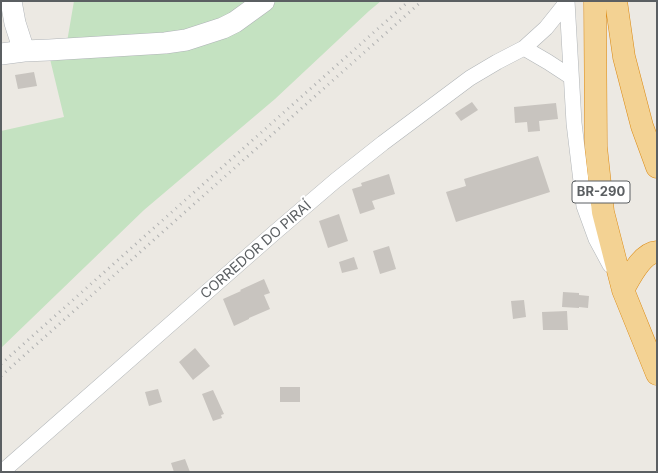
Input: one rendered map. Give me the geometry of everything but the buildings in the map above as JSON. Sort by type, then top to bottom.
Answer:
[{"type":"highway","name":"BR-290","points":[[596,1],[596,147],[603,212],[623,290],[657,374]]},
{"type":"highway","points":[[616,1],[624,57],[642,126],[657,167]]},
{"type":"highway","points":[[623,290],[632,273],[642,260],[653,252],[657,252]]},
{"type":"main road","points":[[11,1],[15,23],[24,51]]},
{"type":"main road","points":[[1,54],[24,51],[165,43],[186,40],[223,28],[249,13],[264,1]]},
{"type":"street","points":[[567,2],[574,123],[584,206],[596,240],[623,290]]},
{"type":"street","name":"CORREDOR DO PIRAÍ","points":[[2,472],[273,234],[353,167],[470,78],[524,48],[546,28],[567,2]]},
{"type":"street","points":[[524,48],[571,76]]},
{"type":"green space","points":[[74,1],[258,1],[204,32],[67,42]]},
{"type":"green space","points":[[273,1],[381,1],[275,99],[144,210],[1,348],[1,131],[64,117],[50,59],[170,51]]},
{"type":"railway","points":[[1,364],[409,1]]},
{"type":"railway","points":[[1,376],[422,1]]}]
